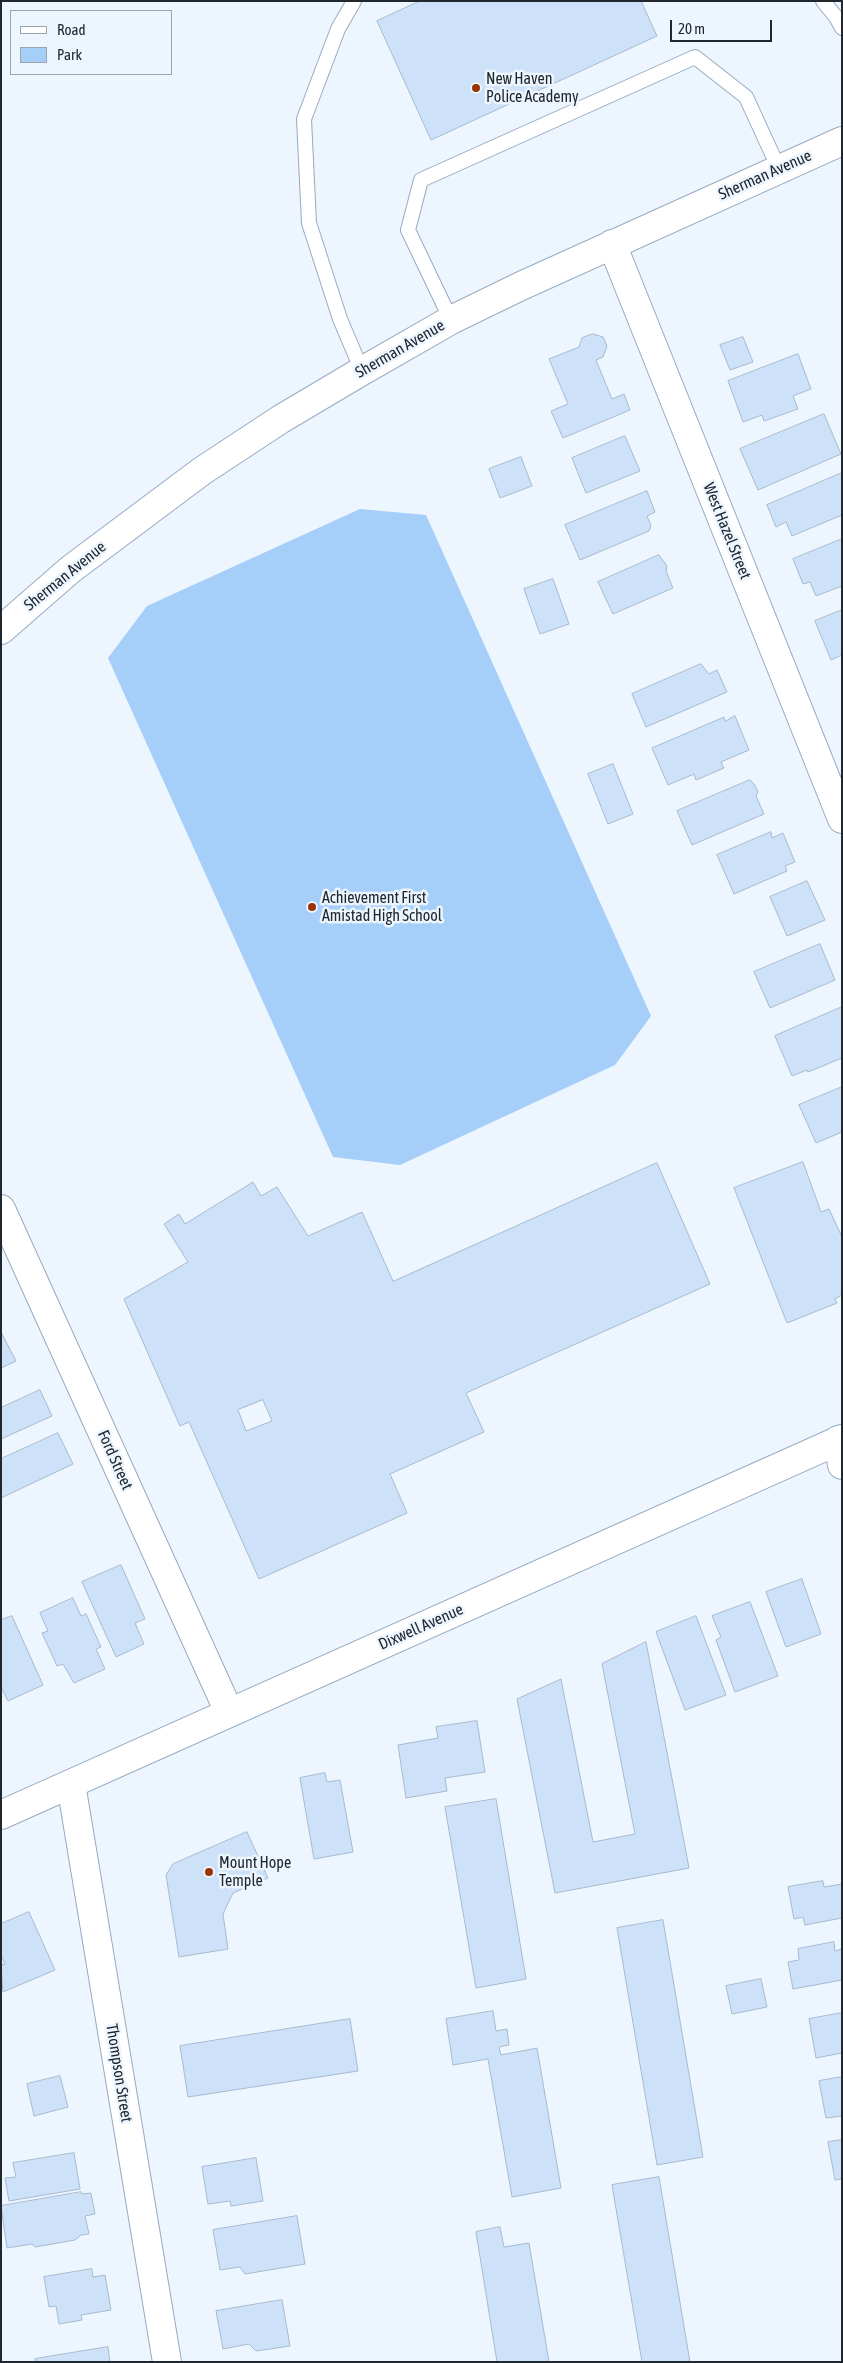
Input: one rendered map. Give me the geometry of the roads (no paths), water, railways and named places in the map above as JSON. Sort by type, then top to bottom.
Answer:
[{"type":"main road","name":"Sherman Avenue","points":[[1,630],[71,569],[202,471],[281,419],[362,371],[451,320],[612,244],[842,141]]},
{"type":"main road","name":"West Hazel Street","points":[[612,244],[842,818]]},
{"type":"main road","name":"Ford Street","points":[[1,1209],[229,1712]]},
{"type":"main road","name":"Dixwell Avenue","points":[[1,1815],[229,1712],[840,1448]]},
{"type":"main road","name":"Thompson Street","points":[[71,1784],[167,2362]]},
{"type":"lane","points":[[354,1],[338,29],[304,119],[309,223],[340,319],[362,371]]},
{"type":"lane","points":[[823,1],[836,16],[842,28]]},
{"type":"lane","points":[[451,320],[408,230],[421,180],[695,57],[746,97],[779,169]]},
{"type":"place","name":"New Haven Police Academy","points":[[476,88]]},
{"type":"place","name":"Achievement First Amistad High School","points":[[312,907]]},
{"type":"place","name":"Mount Hope Temple","points":[[209,1872]]}]
